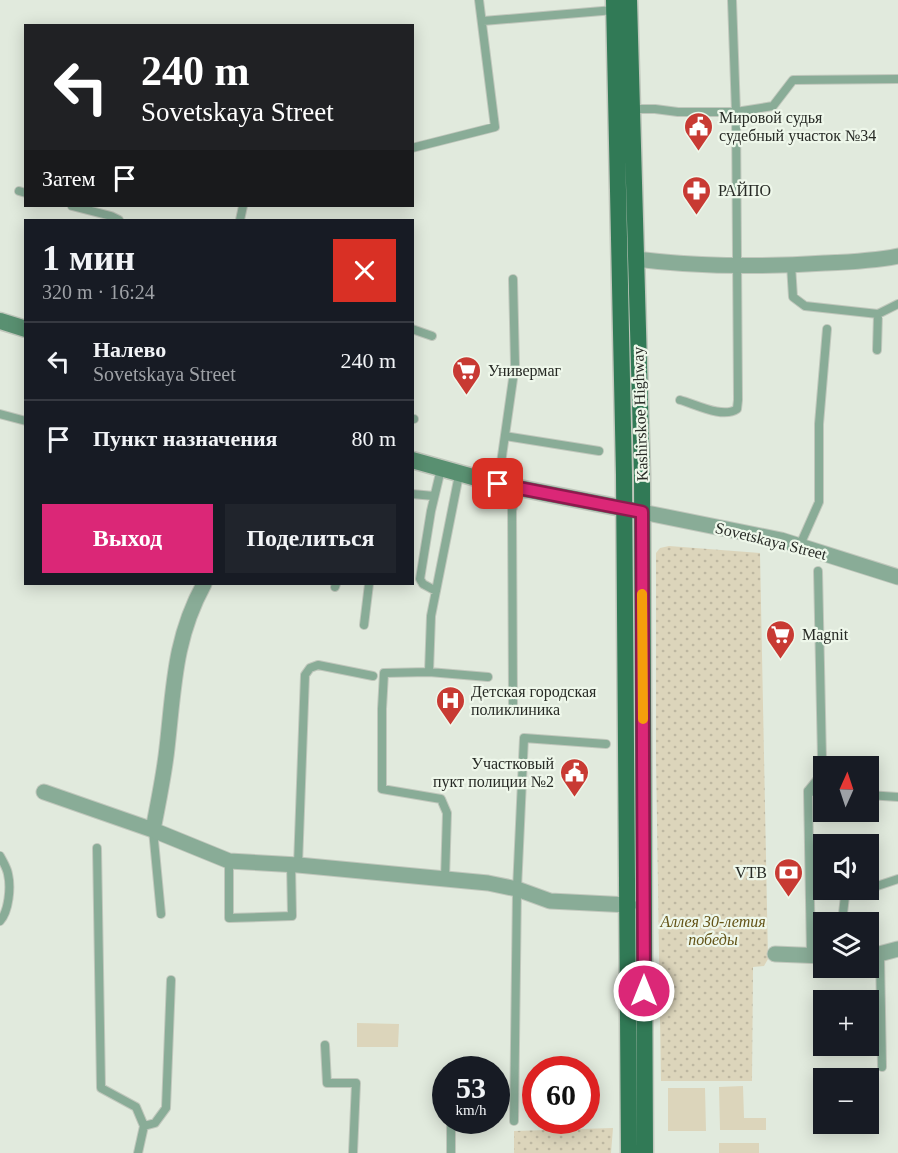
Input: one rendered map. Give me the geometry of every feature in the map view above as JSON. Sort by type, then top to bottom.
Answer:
[{"type":"main road","name":"Kashirskoe Highway","points":[[628,0],[642,512],[645,1153]]},
{"type":"main road","name":"Kashirskoe Highway","points":[[614,5],[624,509],[629,905],[629,1153]]},
{"type":"main road","points":[[0,321],[24,328]]},
{"type":"main road","points":[[414,461],[459,475],[519,489],[642,512]]},
{"type":"street","points":[[636,259],[682,265],[791,265],[878,260],[898,256]]},
{"type":"street","name":"Sovetskaya Street","points":[[642,512],[800,545],[897,572]]},
{"type":"street","points":[[153,830],[166,762],[179,648],[190,612],[204,585]]},
{"type":"street","points":[[44,792],[153,830],[229,861],[488,883],[517,889],[550,901],[629,905]]},
{"type":"street","points":[[879,955],[898,949]]},
{"type":"street","points":[[775,954],[813,956]]},
{"type":"lane","points":[[414,147],[495,127],[479,0]]},
{"type":"lane","points":[[680,399],[723,413],[736,409],[738,399],[736,112],[732,0]]},
{"type":"lane","points":[[483,21],[614,5]]},
{"type":"lane","points":[[632,109],[736,112],[773,106],[793,80],[898,79]]},
{"type":"lane","points":[[76,207],[117,219]]},
{"type":"lane","points":[[791,265],[793,297],[805,306],[879,314],[898,304]]},
{"type":"lane","points":[[498,484],[515,357],[513,279]]},
{"type":"lane","points":[[878,350],[879,314]]},
{"type":"lane","points":[[800,545],[819,502],[819,424],[827,329]]},
{"type":"lane","points":[[414,330],[432,336]]},
{"type":"lane","points":[[0,414],[24,420]]},
{"type":"lane","points":[[505,436],[599,452]]},
{"type":"lane","points":[[436,591],[420,581],[434,496],[441,469]]},
{"type":"lane","points":[[429,672],[430,632],[436,591],[459,475]]},
{"type":"lane","points":[[513,705],[512,510],[519,489]]},
{"type":"lane","points":[[414,494],[434,496]]},
{"type":"lane","points":[[818,571],[822,756]]},
{"type":"lane","points":[[364,625],[369,585]]},
{"type":"lane","points":[[229,861],[229,918],[292,916],[305,675],[310,668],[318,665],[373,676]]},
{"type":"lane","points":[[445,879],[447,813],[441,799],[382,789],[384,673],[429,672],[488,676]]},
{"type":"lane","points":[[514,1121],[517,889],[524,738],[606,744]]},
{"type":"lane","points":[[813,785],[808,791],[815,912]]},
{"type":"lane","points":[[808,791],[813,791]]},
{"type":"lane","points":[[879,795],[898,796]]},
{"type":"lane","points":[[153,830],[161,914]]},
{"type":"lane","points":[[97,848],[101,1088],[136,1107],[144,1126],[138,1153]]},
{"type":"lane","points":[[0,856],[8,872],[9,883],[6,913],[0,921]]},
{"type":"lane","points":[[879,885],[898,879]]},
{"type":"lane","points":[[876,978],[882,1067]]},
{"type":"lane","points":[[144,1126],[154,1124],[166,1108],[171,980]]},
{"type":"lane","points":[[325,1045],[327,1083],[356,1083],[353,1153]]},
{"type":"lane","points":[[451,1134],[451,1153]]},
{"type":"green space","name":"Аллея 30-летия победы","points":[[669,546],[760,553],[768,959],[764,966],[753,967],[752,1081],[661,1081],[656,758],[656,553],[660,548]]},
{"type":"green space","points":[[357,1023],[399,1024],[398,1047],[357,1047]]},
{"type":"green space","points":[[743,1086],[744,1118],[766,1118],[766,1130],[720,1130],[719,1087]]},
{"type":"green space","points":[[668,1088],[705,1088],[706,1131],[668,1131]]},
{"type":"green space","points":[[600,1128],[613,1128],[611,1153],[514,1153],[514,1131],[522,1131],[522,1134],[600,1134]]},
{"type":"green space","points":[[719,1143],[759,1143],[759,1153],[719,1153]]},
{"type":"slow traffic","points":[[642,594],[643,719]]},
{"type":"place","name":"Мировой судья судебный участок №34","points":[[698,152]]},
{"type":"place","name":"РАЙПО","points":[[697,216]]},
{"type":"place","name":"Универмаг","points":[[467,396]]},
{"type":"place","name":"Magnit","points":[[781,660]]},
{"type":"place","name":"Детская городская поликлиника","points":[[450,726]]},
{"type":"place","name":"Участковый пукт полиции №2","points":[[575,798]]},
{"type":"place","name":"VTB","points":[[788,898]]},
{"type":"route","points":[[498,484],[642,512],[644,991]]}]
